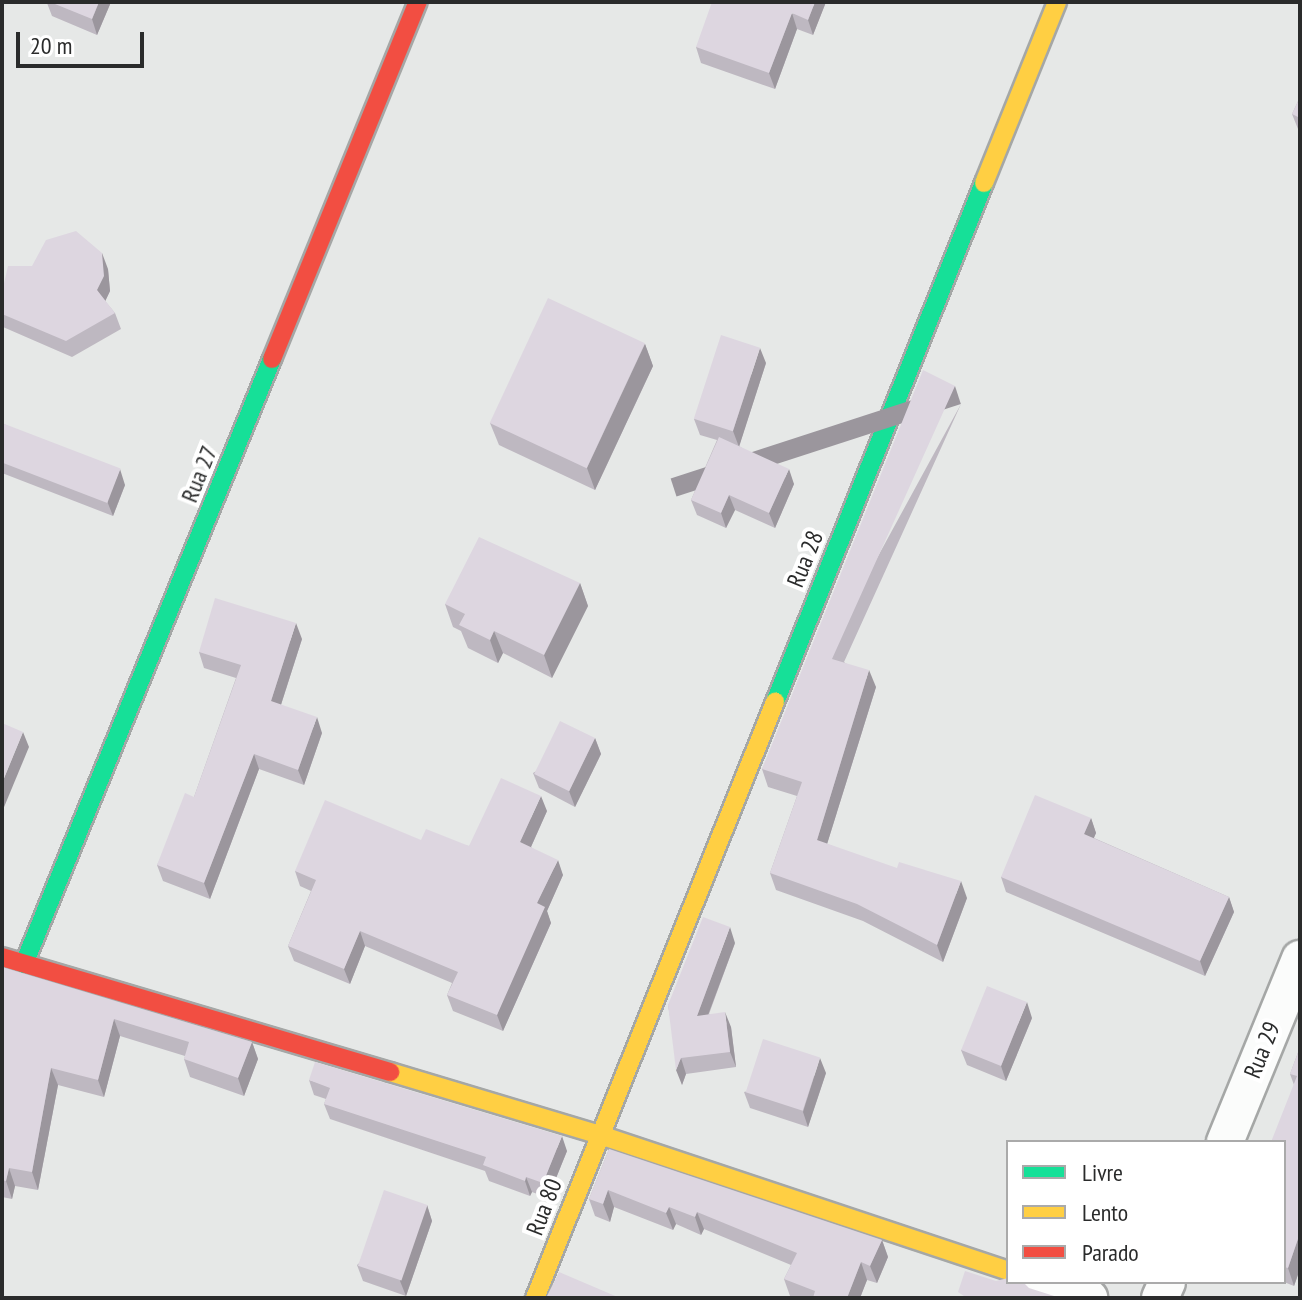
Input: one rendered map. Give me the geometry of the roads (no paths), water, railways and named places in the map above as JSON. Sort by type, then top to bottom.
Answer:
[{"type":"street","name":"Rua 27","points":[[24,964],[418,2]]},
{"type":"street","name":"Rua 28","points":[[597,1134],[1057,2]]},
{"type":"street","points":[[2,957],[597,1134],[1006,1270]]},
{"type":"street","name":"Rua 29","points":[[1226,1140],[1300,959]]},
{"type":"street","name":"Rua 80","points":[[535,1298],[597,1134]]},
{"type":"street","points":[[1047,1284],[1089,1298]]}]
